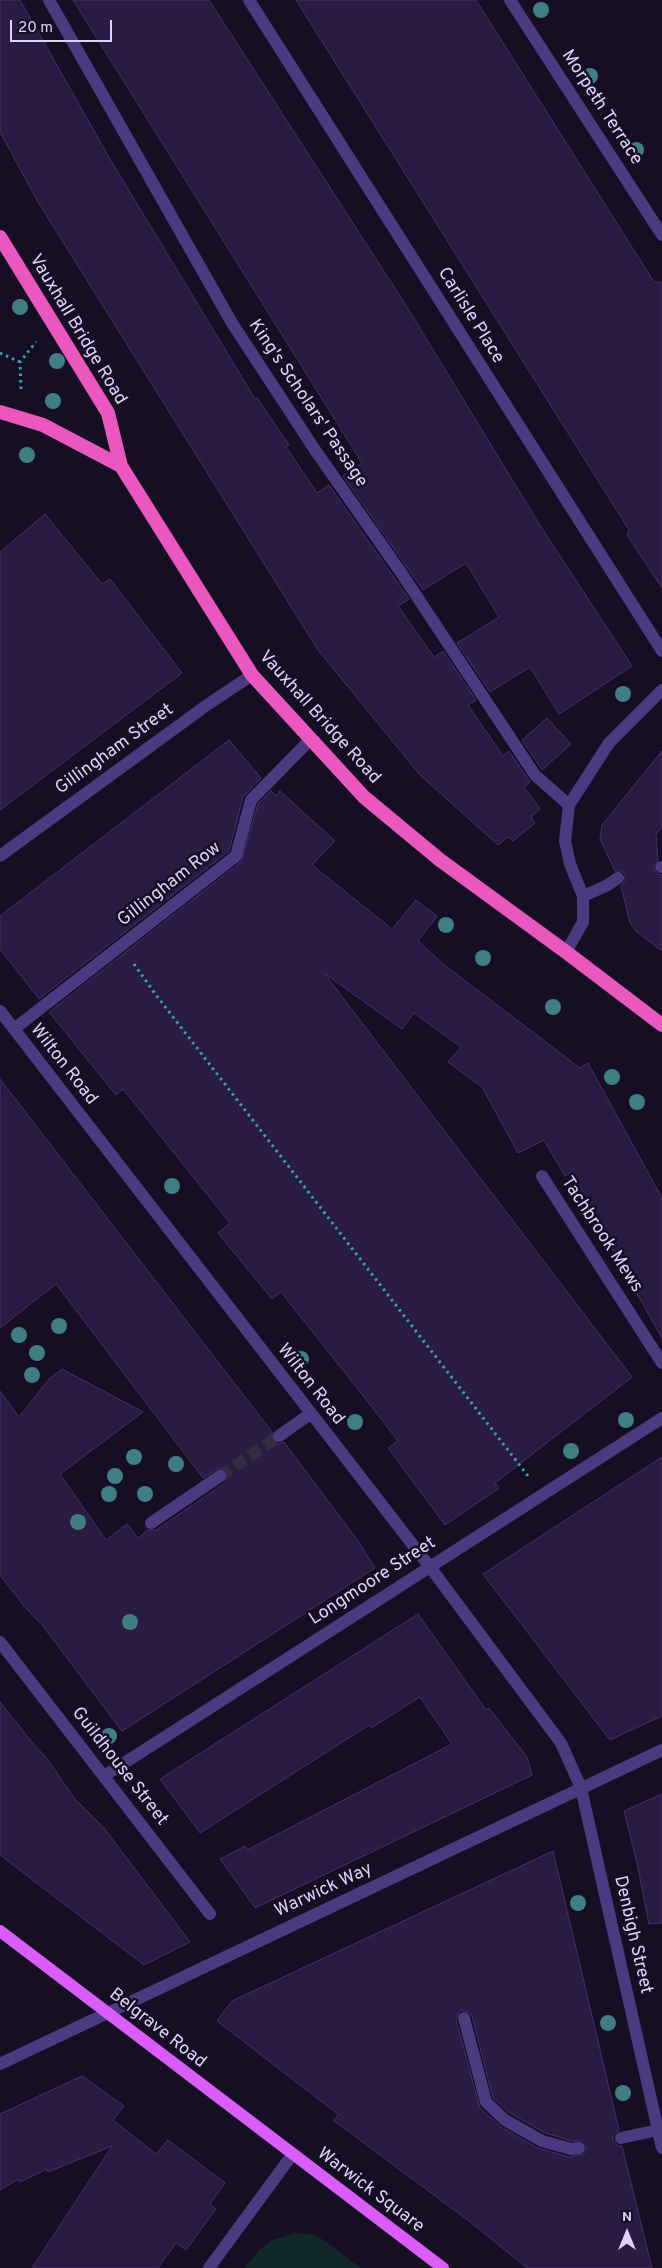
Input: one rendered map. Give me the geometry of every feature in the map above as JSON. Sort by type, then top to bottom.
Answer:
[{"type":"highway","name":"Vauxhall Bridge Road","points":[[0,236],[108,413],[121,466],[252,674],[310,740],[364,797],[433,854],[662,1025]]},
{"type":"highway","points":[[0,412],[44,425],[121,466]]},
{"type":"main road","name":"Belgrave Road","points":[[0,1931],[292,2155]]},
{"type":"main road","name":"Warwick Square","points":[[292,2155],[443,2268]]},
{"type":"street","name":"King's Scholars' Passage","points":[[49,0],[232,322],[315,450],[400,571],[535,775],[568,805]]},
{"type":"street","name":"Carlisle Place","points":[[249,0],[662,651]]},
{"type":"street","name":"Morpeth Terrace","points":[[510,0],[662,235]]},
{"type":"street","name":"Gillingham Street","points":[[0,856],[199,710],[252,674]]},
{"type":"street","points":[[566,952],[583,922],[583,896],[570,864],[565,841],[568,805],[609,742],[662,690]]},
{"type":"street","name":"Gillingham Row","points":[[14,1029],[236,856],[251,800],[310,740]]},
{"type":"street","points":[[583,896],[606,886],[618,878]]},
{"type":"street","name":"Wilton Road","points":[[0,1011],[430,1567],[561,1743],[581,1788]]},
{"type":"street","name":"Tachbrook Mews","points":[[542,1176],[662,1362]]},
{"type":"street","points":[[280,1436],[310,1414]]},
{"type":"street","name":"Longmoore Street","points":[[104,1776],[662,1418]]},
{"type":"street","points":[[151,1523],[220,1476]]},
{"type":"street","name":"Guildhouse Street","points":[[0,1642],[210,1914]]},
{"type":"street","name":"Warwick Way","points":[[0,2064],[662,1750]]},
{"type":"street","name":"Denbigh Street","points":[[581,1788],[662,2148]]},
{"type":"street","points":[[464,2018],[486,2102],[505,2120],[542,2142],[571,2149],[579,2148]]},
{"type":"street","points":[[620,2138],[658,2130]]},
{"type":"street","name":"Warwick Square","points":[[209,2268],[292,2155]]},
{"type":"path","points":[[21,389],[20,362],[38,340]]},
{"type":"path","points":[[0,353],[20,362]]},
{"type":"path","points":[[121,945],[156,995],[542,1495]]},
{"type":"green space","points":[[295,2233],[316,2235],[361,2268],[245,2268],[259,2250],[271,2241]]},
{"type":"building","points":[[0,0],[20,0],[110,159],[255,399],[257,398],[289,445],[286,447],[317,493],[329,485],[409,599],[398,606],[434,657],[443,651],[476,700],[468,705],[503,756],[509,751],[530,782],[524,787],[540,809],[531,817],[535,823],[513,841],[508,837],[498,845],[420,775],[318,650],[38,202],[0,132]]},
{"type":"building","points":[[73,0],[209,0],[407,307],[541,527],[632,666],[559,714],[530,667],[490,692],[457,643],[499,617],[466,563],[423,590],[343,476],[362,463]]},
{"type":"building","points":[[296,0],[476,0],[654,282],[662,282],[662,588],[627,535],[629,530]]},
{"type":"building","points":[[45,514],[102,584],[110,579],[182,673],[0,810],[0,552]]},
{"type":"building","points":[[547,718],[571,744],[542,770],[522,740]]},
{"type":"building","points":[[229,740],[261,778],[243,797],[229,851],[39,999],[0,949],[0,916]]},
{"type":"building","points":[[662,751],[662,826],[656,835],[658,860],[653,867],[657,874],[662,875],[662,951],[637,932],[630,923],[621,886],[625,881],[625,874],[621,871],[615,871],[600,839],[602,825]]},
{"type":"building","points":[[271,791],[276,796],[280,791],[335,841],[312,865],[392,929],[416,900],[437,916],[418,941],[443,964],[580,1068],[588,1063],[662,1198],[662,1338],[569,1173],[565,1176],[544,1140],[518,1153],[482,1087],[448,1062],[461,1047],[414,1013],[402,1029],[324,973],[632,1377],[495,1483],[499,1488],[445,1525],[388,1448],[398,1441],[368,1402],[281,1292],[272,1299],[218,1233],[230,1223],[123,1089],[116,1095],[49,1012],[241,862],[258,804]]},
{"type":"building","points":[[0,1079],[272,1432],[273,1441],[279,1444],[284,1442],[358,1541],[375,1568],[122,1731],[42,1625],[24,1606],[0,1575],[0,1391],[19,1417],[49,1379],[62,1369],[143,1412],[60,1474],[106,1540],[127,1524],[138,1538],[148,1530],[156,1530],[225,1483],[228,1475],[224,1469],[219,1468],[203,1478],[56,1284],[0,1328]]},
{"type":"building","points":[[662,1457],[662,1716],[610,1740],[483,1574]]},
{"type":"building","points":[[418,1614],[486,1710],[489,1708],[527,1757],[532,1775],[255,1908],[220,1859],[245,1846],[247,1850],[452,1744],[420,1697],[371,1728],[369,1725],[200,1833],[160,1779]]},
{"type":"building","points":[[0,1702],[45,1756],[75,1799],[104,1828],[190,1942],[144,1965],[0,1855]]},
{"type":"building","points":[[662,1794],[662,1923],[649,1924],[624,1811]]},
{"type":"building","points":[[553,1851],[619,2130],[613,2135],[613,2140],[618,2146],[622,2146],[652,2268],[527,2268],[469,2221],[333,2120],[339,2115],[217,2021],[232,2001]],"holes":[[[462,2010],[469,2012],[472,2016],[493,2098],[510,2113],[545,2133],[572,2141],[583,2141],[587,2147],[584,2154],[569,2157],[538,2148],[501,2127],[480,2108],[456,2020],[458,2013]]]},
{"type":"building","points":[[82,2076],[124,2106],[113,2120],[156,2154],[168,2140],[225,2183],[210,2204],[216,2209],[186,2250],[176,2243],[158,2268],[32,2268],[112,2146],[48,2172],[47,2169],[20,2182],[19,2179],[0,2190],[0,2114]]},
{"type":"tunnel","points":[[220,1476],[279,1436]]}]
